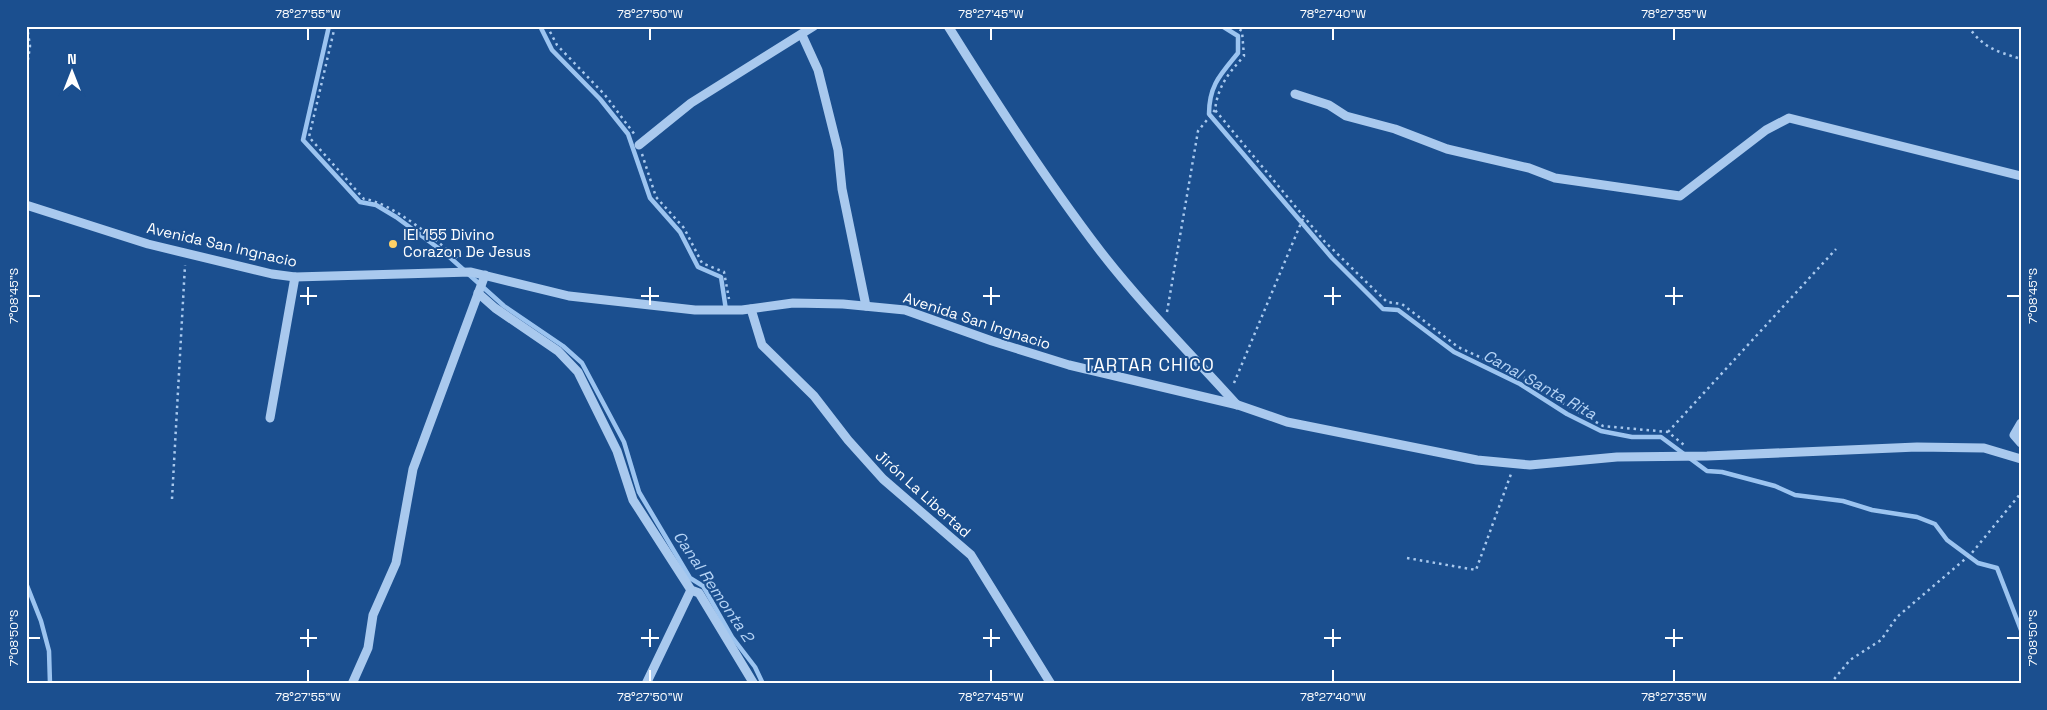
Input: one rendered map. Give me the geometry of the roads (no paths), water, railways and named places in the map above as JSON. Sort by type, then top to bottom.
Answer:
[{"type":"street","points":[[638,145],[691,104],[814,26]]},
{"type":"street","points":[[948,26],[1066,204],[1102,253],[1165,327],[1238,405]]},
{"type":"street","points":[[802,34],[818,70],[838,150],[842,189],[866,306]]},
{"type":"street","points":[[1295,94],[1328,105],[1346,116],[1395,129],[1447,150],[1529,168],[1555,178],[1680,196],[1766,130],[1789,118],[2021,176]]},
{"type":"street","name":"Avenida San Ingnacio","points":[[26,205],[148,244],[295,277],[471,272],[570,296],[695,310],[751,309],[793,302],[905,310],[992,341],[1069,365],[1238,405],[1287,422],[1478,460],[1530,465],[1617,457],[1699,457],[1917,448],[1984,448],[2021,459]]},
{"type":"street","points":[[352,684],[368,648],[373,615],[396,563],[413,469],[485,275]]},
{"type":"street","points":[[270,418],[295,277]]},
{"type":"street","points":[[478,294],[495,308],[558,350],[578,372],[617,451],[633,500],[691,590],[698,593],[754,684]]},
{"type":"street","name":"Jirón La Libertad","points":[[751,309],[762,345],[814,396],[848,440],[883,479],[971,555],[1051,684]]},
{"type":"street","points":[[2021,423],[2014,435],[2021,443]]},
{"type":"street","points":[[646,684],[691,590]]},
{"type":"waterway","name":"Canal Remonta 2","points":[[329,26],[303,140],[360,202],[376,205],[396,217],[445,253],[504,306],[563,346],[582,363],[624,442],[639,492],[690,578],[703,586],[732,637],[755,667],[763,684]]},
{"type":"waterway","points":[[540,26],[552,50],[600,99],[628,134],[650,198],[680,232],[698,267],[721,277],[726,310]]},
{"type":"waterway","name":"Canal Santa Rita","points":[[1222,26],[1238,36],[1238,53],[1217,80],[1211,95],[1209,114],[1332,258],[1383,309],[1398,310],[1454,352],[1520,384],[1567,414],[1601,431],[1632,437],[1661,437],[1707,471],[1722,472],[1775,486],[1795,495],[1843,501],[1872,510],[1917,517],[1935,524],[1947,540],[1978,563],[1997,568],[2021,630]]},
{"type":"waterway","points":[[26,583],[41,621],[49,651],[50,684]]},
{"type":"place","name":"IEI 155 Divino Corazon De Jesus","points":[[393,244]]},
{"type":"district","name":"TARTAR CHICO","points":[[1149,365]]}]
